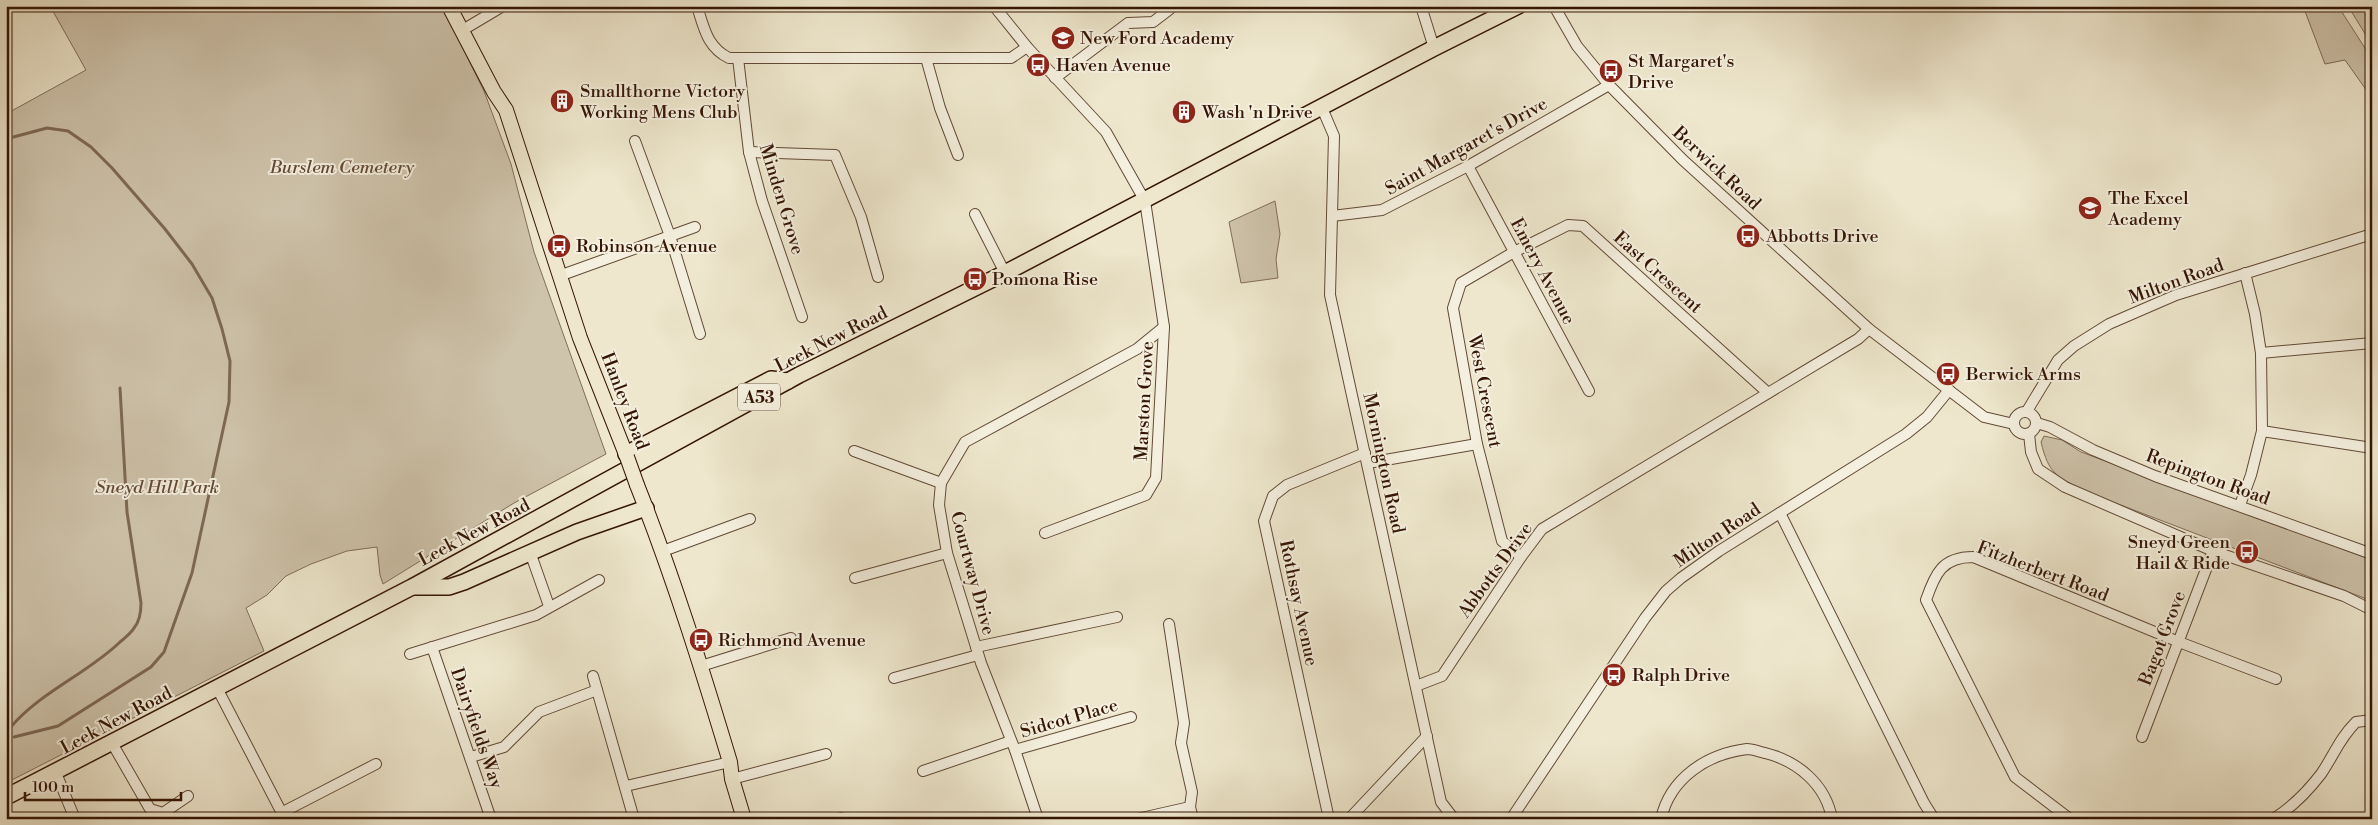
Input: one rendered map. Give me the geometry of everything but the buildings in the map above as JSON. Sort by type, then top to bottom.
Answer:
[{"type":"highway","name":"Leek New Road","points":[[6,797],[56,773],[412,587],[788,381],[1006,273],[1434,48],[1518,6]]},
{"type":"highway","points":[[627,455],[771,379],[788,381]]},
{"type":"highway","points":[[412,587],[449,587],[577,532],[646,508]]},
{"type":"main road","name":"Hanley Road","points":[[449,6],[506,110],[559,276],[663,551],[701,666],[730,762],[732,779],[744,819]]},
{"type":"street","points":[[461,31],[503,6]]},
{"type":"street","points":[[697,6],[707,40],[720,53],[738,58],[1011,58],[1027,47]]},
{"type":"street","points":[[994,6],[1027,47],[1106,132],[1145,201]]},
{"type":"street","points":[[1421,6],[1434,48]]},
{"type":"street","name":"Berwick Road","points":[[1554,6],[1578,46],[1609,84],[1683,160],[1869,329],[1949,390]]},
{"type":"street","points":[[1055,78],[1128,23],[1153,22],[1170,9]]},
{"type":"street","name":"Minden Grove","points":[[738,58],[749,152],[762,201],[802,317]]},
{"type":"street","points":[[926,58],[940,108],[958,155]]},
{"type":"street","name":"Saint Margaret's Drive","points":[[1332,216],[1382,210],[1468,166],[1609,84]]},
{"type":"street","name":"Mornington Road","points":[[1322,108],[1334,136],[1330,295],[1441,802],[1454,819]]},
{"type":"street","points":[[635,141],[670,236],[700,334]]},
{"type":"street","points":[[749,152],[835,155],[861,218],[878,277]]},
{"type":"street","name":"Emery Avenue","points":[[1468,166],[1589,391]]},
{"type":"street","name":"Marston Grove","points":[[1046,533],[1146,495],[1156,478],[1164,327],[1145,201]]},
{"type":"street","points":[[975,214],[1006,273]]},
{"type":"street","name":"East Crescent","points":[[1514,252],[1568,225],[1583,226],[1768,393]]},
{"type":"street","points":[[559,276],[695,226]]},
{"type":"street","name":"Milton Road","points":[[2014,424],[2017,415],[2027,412],[2058,360],[2074,346],[2109,324],[2176,295],[2372,234]]},
{"type":"street","name":"West Crescent","points":[[1514,252],[1461,283],[1453,308],[1477,444],[1502,542],[1520,557]]},
{"type":"street","points":[[2240,505],[2252,474],[2262,431],[2262,353],[2245,273]]},
{"type":"street","name":"Courtway Drive","points":[[1038,819],[977,651],[947,553],[939,505],[941,483],[965,442],[1136,349],[1164,327]]},
{"type":"street","name":"Abbotts Drive","points":[[1416,686],[1442,676],[1520,557],[1542,529],[1858,339],[1869,329]]},
{"type":"street","points":[[2262,353],[2372,343]]},
{"type":"street","points":[[1949,390],[1984,417],[2014,424],[2021,434],[2029,434],[2036,428],[2037,423],[2034,415],[2027,412]]},
{"type":"street","name":"Milton Road","points":[[1511,819],[1645,618],[1666,591],[1719,551],[1906,434],[1927,417],[1949,390]]},
{"type":"street","name":"Repington Road","points":[[2037,423],[2050,427],[2093,450],[2155,476],[2372,554]]},
{"type":"street","points":[[2262,431],[2372,448]]},
{"type":"street","points":[[2029,434],[2034,460],[2038,469],[2088,498],[2213,551],[2344,596],[2372,610]]},
{"type":"street","name":"Rothsay Avenue","points":[[1328,819],[1264,521],[1273,496],[1287,484],[1366,458],[1477,444]]},
{"type":"street","points":[[854,451],[941,483]]},
{"type":"street","points":[[1780,513],[1924,803],[1934,819]]},
{"type":"street","points":[[663,551],[750,519]]},
{"type":"street","name":"Bagot Grove","points":[[2142,737],[2213,551]]},
{"type":"street","points":[[530,552],[550,606]]},
{"type":"street","points":[[855,578],[947,553]]},
{"type":"street","name":"Fitzherbert Road","points":[[2070,819],[2015,777],[1926,600],[1935,575],[1952,560],[1973,558],[2179,642],[2276,679]]},
{"type":"street","points":[[410,654],[536,615],[599,580]]},
{"type":"street","points":[[894,678],[977,651],[1117,617]]},
{"type":"street","points":[[1169,624],[1184,723],[1181,743],[1182,753],[1192,792],[1190,807],[1193,819]]},
{"type":"street","points":[[701,666],[791,638]]},
{"type":"street","name":"Dairyfields Way","points":[[432,647],[492,819]]},
{"type":"street","points":[[593,676],[634,819]]},
{"type":"street","points":[[217,688],[284,815],[376,764]]},
{"type":"street","points":[[471,757],[504,746],[540,712],[597,690]]},
{"type":"street","name":"Sidcot Place","points":[[923,771],[1013,746],[1131,717]]},
{"type":"street","points":[[2273,819],[2289,809],[2321,773],[2342,736],[2356,722],[2372,720]]},
{"type":"street","points":[[1349,819],[1426,736]]},
{"type":"street","points":[[112,743],[150,809],[163,812],[188,796]]},
{"type":"street","points":[[1661,819],[1664,804],[1681,780],[1707,759],[1748,749],[1784,758],[1814,780],[1830,807],[1832,819]]},
{"type":"street","points":[[732,779],[826,754]]},
{"type":"street","points":[[626,786],[730,762]]},
{"type":"street","points":[[56,773],[75,819]]},
{"type":"street","points":[[1137,819],[1190,807]]},
{"type":"green space","points":[[50,6],[442,6],[484,91],[511,164],[534,252],[606,454],[514,503],[383,584],[380,575],[377,547],[347,551],[311,564],[286,576],[267,595],[246,608],[264,651],[6,783],[6,114],[86,70]]},
{"type":"green space","points":[[2303,6],[2338,6],[2372,59],[2372,98],[2345,60],[2325,64]]},
{"type":"green space","points":[[2348,6],[2367,6],[2372,13],[2372,45]]},
{"type":"green space","points":[[1275,201],[1280,234],[1276,259],[1278,278],[1241,283],[1229,222]]},
{"type":"green space","points":[[2044,436],[2062,440],[2081,452],[2372,560],[2372,601],[2084,491],[2060,477],[2051,468],[2041,442]]},
{"type":"waterway","points":[[6,139],[47,128],[68,131],[91,147],[112,168],[165,229],[192,264],[212,298],[230,361],[229,402],[192,573],[164,652],[151,667],[58,726],[14,737]]},
{"type":"waterway","points":[[10,728],[22,715],[49,693],[93,664],[130,634],[139,619],[141,603],[127,512],[120,388]]},
{"type":"place","name":"New Ford Academy","points":[[1063,38]]},
{"type":"place","name":"Haven Avenue","points":[[1038,65]]},
{"type":"place","name":"St Margaret's Drive","points":[[1611,71]]},
{"type":"place","name":"Smallthorne Victory Working Mens Club","points":[[562,101]]},
{"type":"place","name":"Wash 'n Drive","points":[[1184,112]]},
{"type":"place","name":"The Excel Academy","points":[[2090,208]]},
{"type":"place","name":"Abbotts Drive","points":[[1748,236]]},
{"type":"place","name":"Robinson Avenue","points":[[559,246]]},
{"type":"place","name":"Pomona Rise","points":[[975,279]]},
{"type":"place","name":"Berwick Arms","points":[[1948,374]]},
{"type":"place","name":"Sneyd Green Hail & Ride","points":[[2247,552]]},
{"type":"place","name":"Richmond Avenue","points":[[701,640]]},
{"type":"place","name":"Ralph Drive","points":[[1614,675]]},
{"type":"park label","name":"Burslem Cemetery","points":[[342,167]]},
{"type":"park label","name":"Sneyd Hill Park","points":[[157,487]]}]
